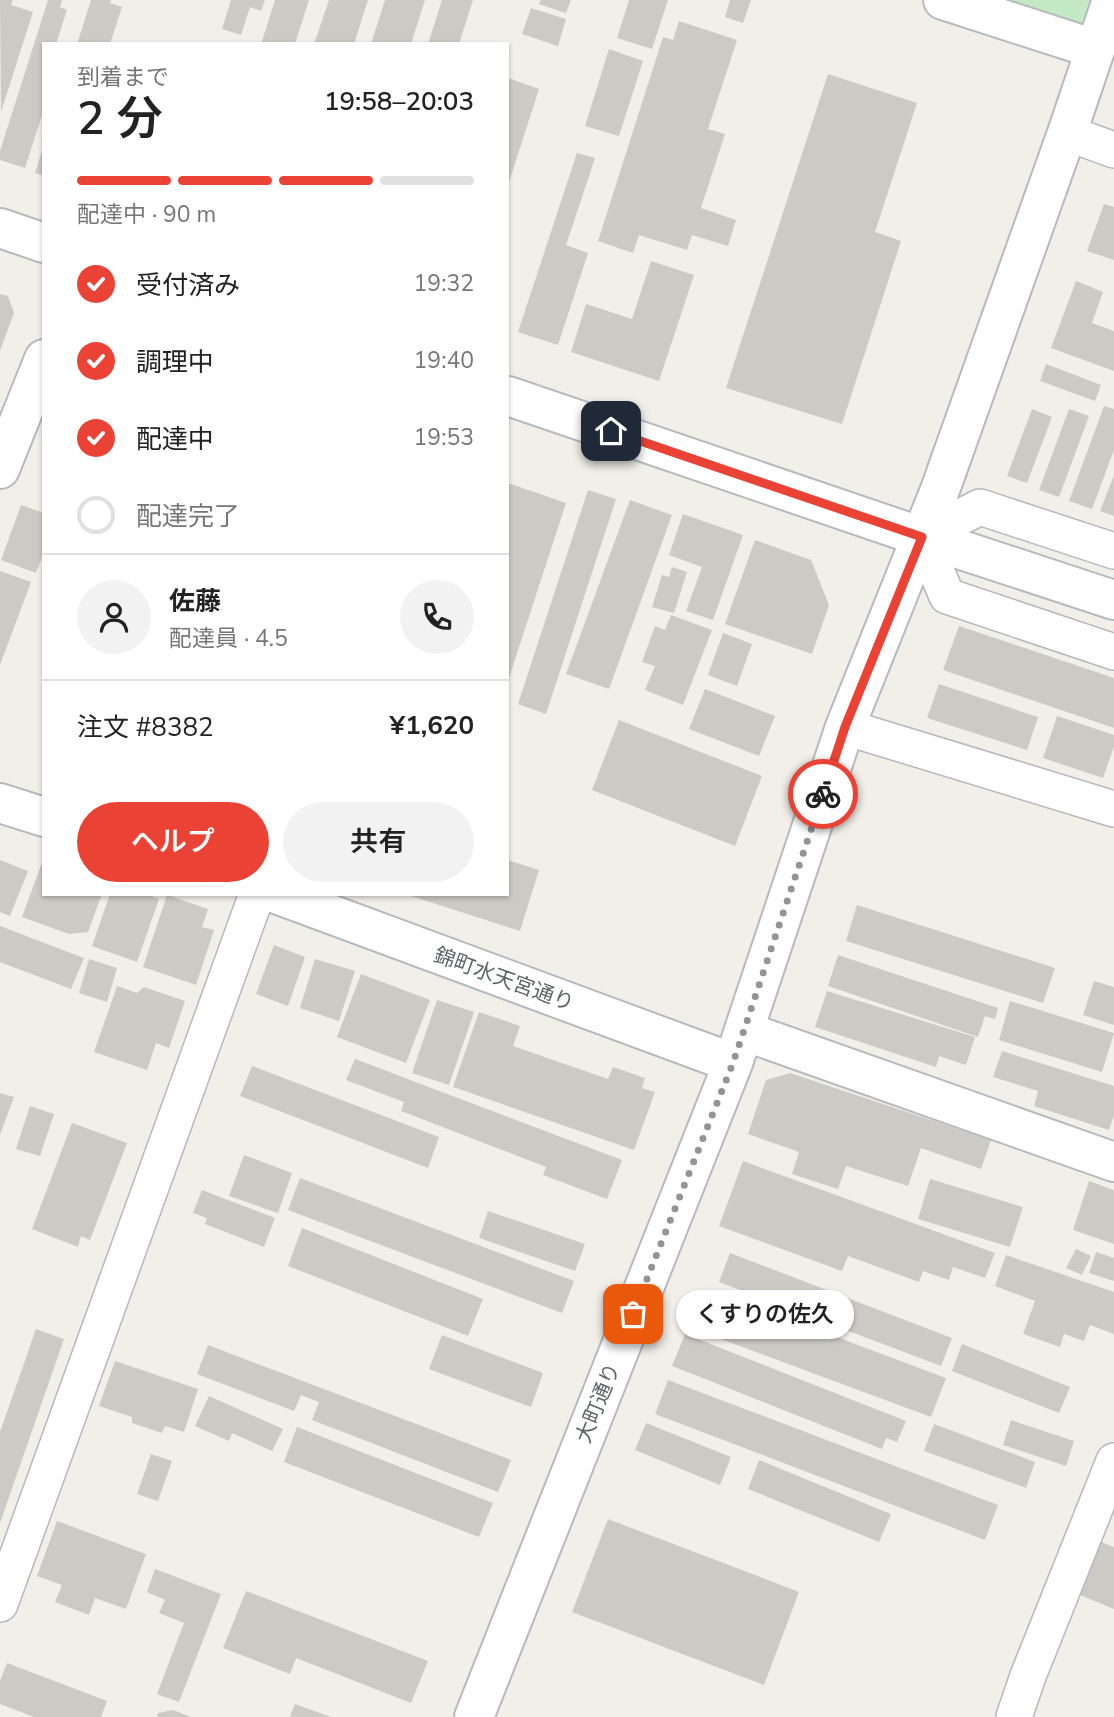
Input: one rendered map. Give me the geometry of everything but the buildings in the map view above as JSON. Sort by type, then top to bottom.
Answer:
[{"type":"street","points":[[943,0],[1095,50]]},
{"type":"street","name":"大町通り","points":[[474,1717],[738,1047],[845,727],[922,537],[1112,0]]},
{"type":"street","points":[[1067,133],[1114,150]]},
{"type":"street","points":[[0,228],[42,242]]},
{"type":"street","points":[[0,469],[42,364]]},
{"type":"street","points":[[509,396],[1114,600]]},
{"type":"street","points":[[922,537],[980,507],[1114,551]]},
{"type":"street","points":[[922,537],[947,596],[1114,652]]},
{"type":"street","points":[[845,727],[1114,809]]},
{"type":"street","points":[[0,803],[42,816]]},
{"type":"street","points":[[0,1604],[256,896]]},
{"type":"street","name":"錦町水天宮通り","points":[[282,896],[738,1047],[1114,1162]]},
{"type":"street","points":[[1013,1717],[1114,1461]]},
{"type":"green space","points":[[999,0],[1094,0],[1085,28]]},
{"type":"way so far","points":[[633,1314],[733,1063],[823,794]]},
{"type":"place","name":"くすりの佐久","points":[[633,1314]]},
{"type":"route","points":[[611,431],[922,537],[845,727],[823,794]]}]
